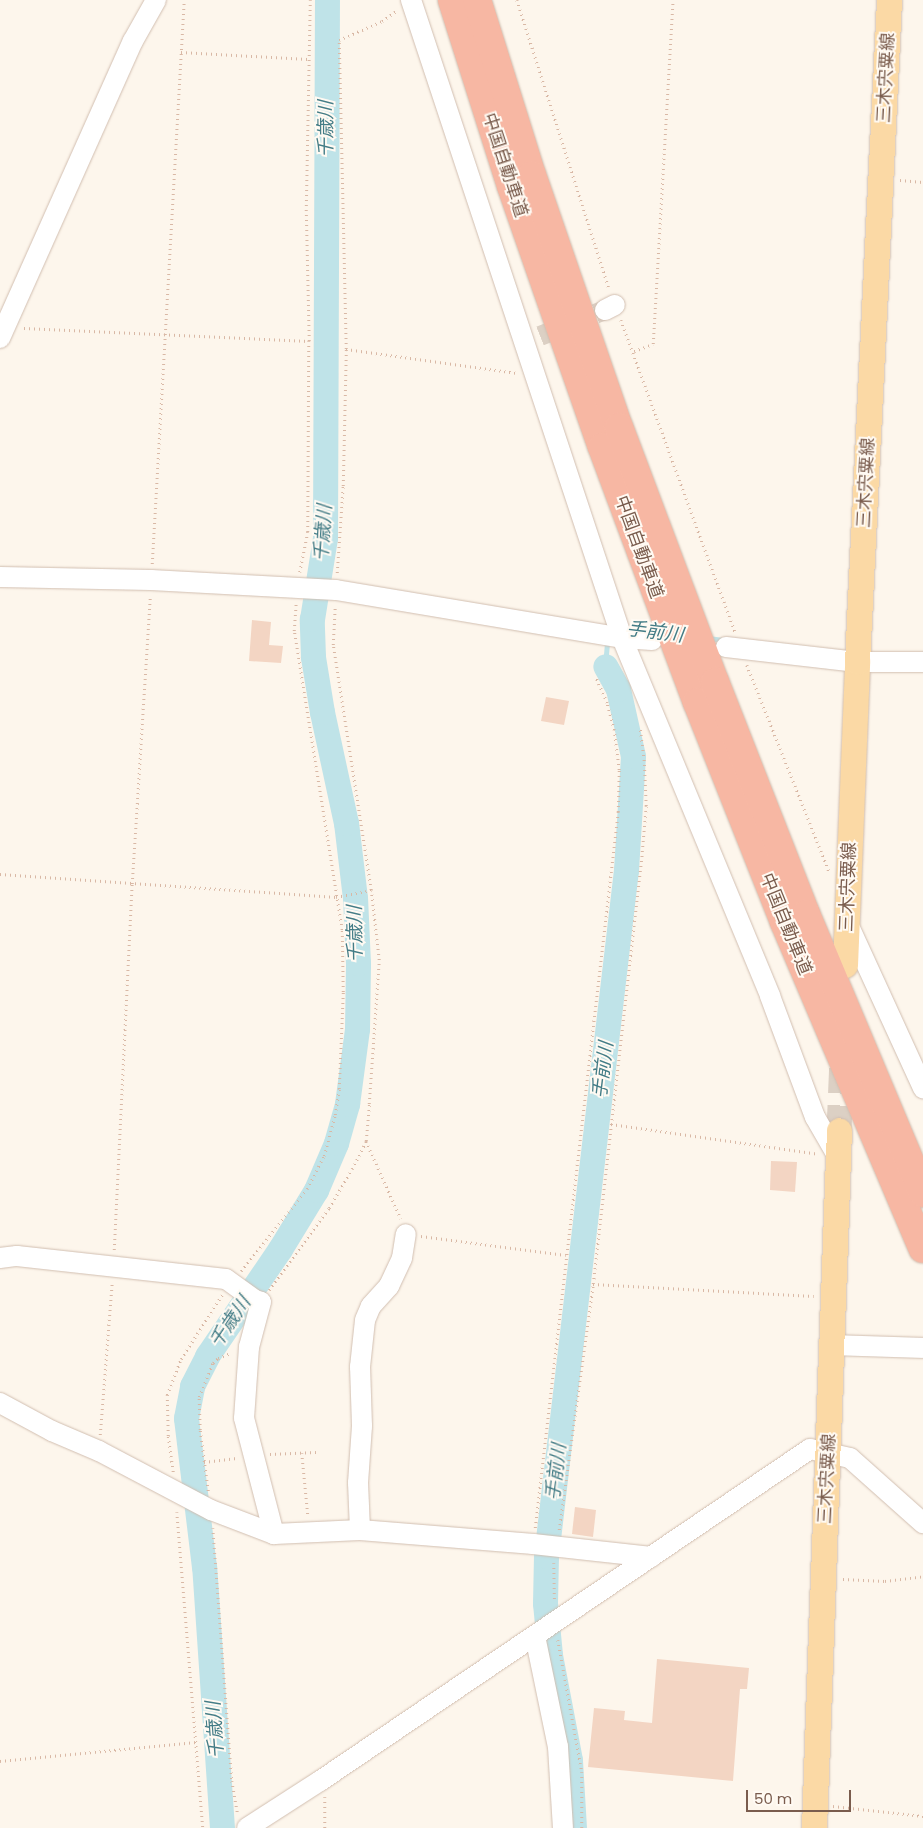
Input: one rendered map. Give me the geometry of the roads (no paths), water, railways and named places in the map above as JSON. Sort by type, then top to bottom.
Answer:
[{"type":"highway","name":"中国自動車道","points":[[452,0],[511,186],[598,437],[697,702],[784,922],[923,1249]]},
{"type":"highway","name":"中国自動車道","points":[[477,0],[532,175],[613,408],[704,654],[806,914],[923,1193]]},
{"type":"main road","name":"三木宍粟線","points":[[845,965],[857,662],[889,0]]},
{"type":"main road","name":"三木宍粟線","points":[[814,1816],[833,1345],[839,1130]]},
{"type":"street","points":[[2,332],[133,41],[156,0]]},
{"type":"street","points":[[411,0],[532,340],[534,375],[622,638],[770,996],[815,1117],[838,1157]]},
{"type":"street","points":[[0,577],[152,580],[333,590],[622,638],[652,640]]},
{"type":"street","points":[[734,648],[857,662],[923,662]]},
{"type":"street","points":[[847,921],[923,1088]]},
{"type":"street","points":[[360,1530],[358,1483],[362,1426],[360,1367],[365,1320],[371,1306],[389,1286],[402,1258],[406,1234]]},
{"type":"street","points":[[0,1258],[17,1256],[226,1279],[258,1301],[249,1346],[250,1360],[243,1400],[244,1418],[274,1534]]},
{"type":"street","points":[[833,1345],[923,1348]]},
{"type":"street","points":[[0,1403],[52,1430],[99,1451],[208,1508],[274,1534],[360,1530],[651,1557]]},
{"type":"street","points":[[243,1824],[320,1781],[810,1449],[850,1458],[923,1523]]},
{"type":"street","points":[[546,1628],[558,1747],[563,1828]]},
{"type":"waterway","name":"千歳川","points":[[222,1828],[204,1567],[186,1418],[192,1386],[207,1356],[280,1249],[316,1190],[336,1143],[347,1104],[357,1029],[358,963],[355,898],[346,823],[322,712],[313,657],[312,619],[325,538],[327,0]]},
{"type":"waterway","name":"手前川","points":[[708,638],[725,640]]},
{"type":"waterway","name":"手前川","points":[[605,666],[607,641]]},
{"type":"waterway","name":"手前川","points":[[574,1828],[570,1760],[550,1655],[545,1603],[546,1556],[626,870],[633,756],[618,689],[605,666]]},
{"type":"tunnel","points":[[540,336],[605,310]]},
{"type":"tunnel","points":[[839,1130],[842,1057]]}]
